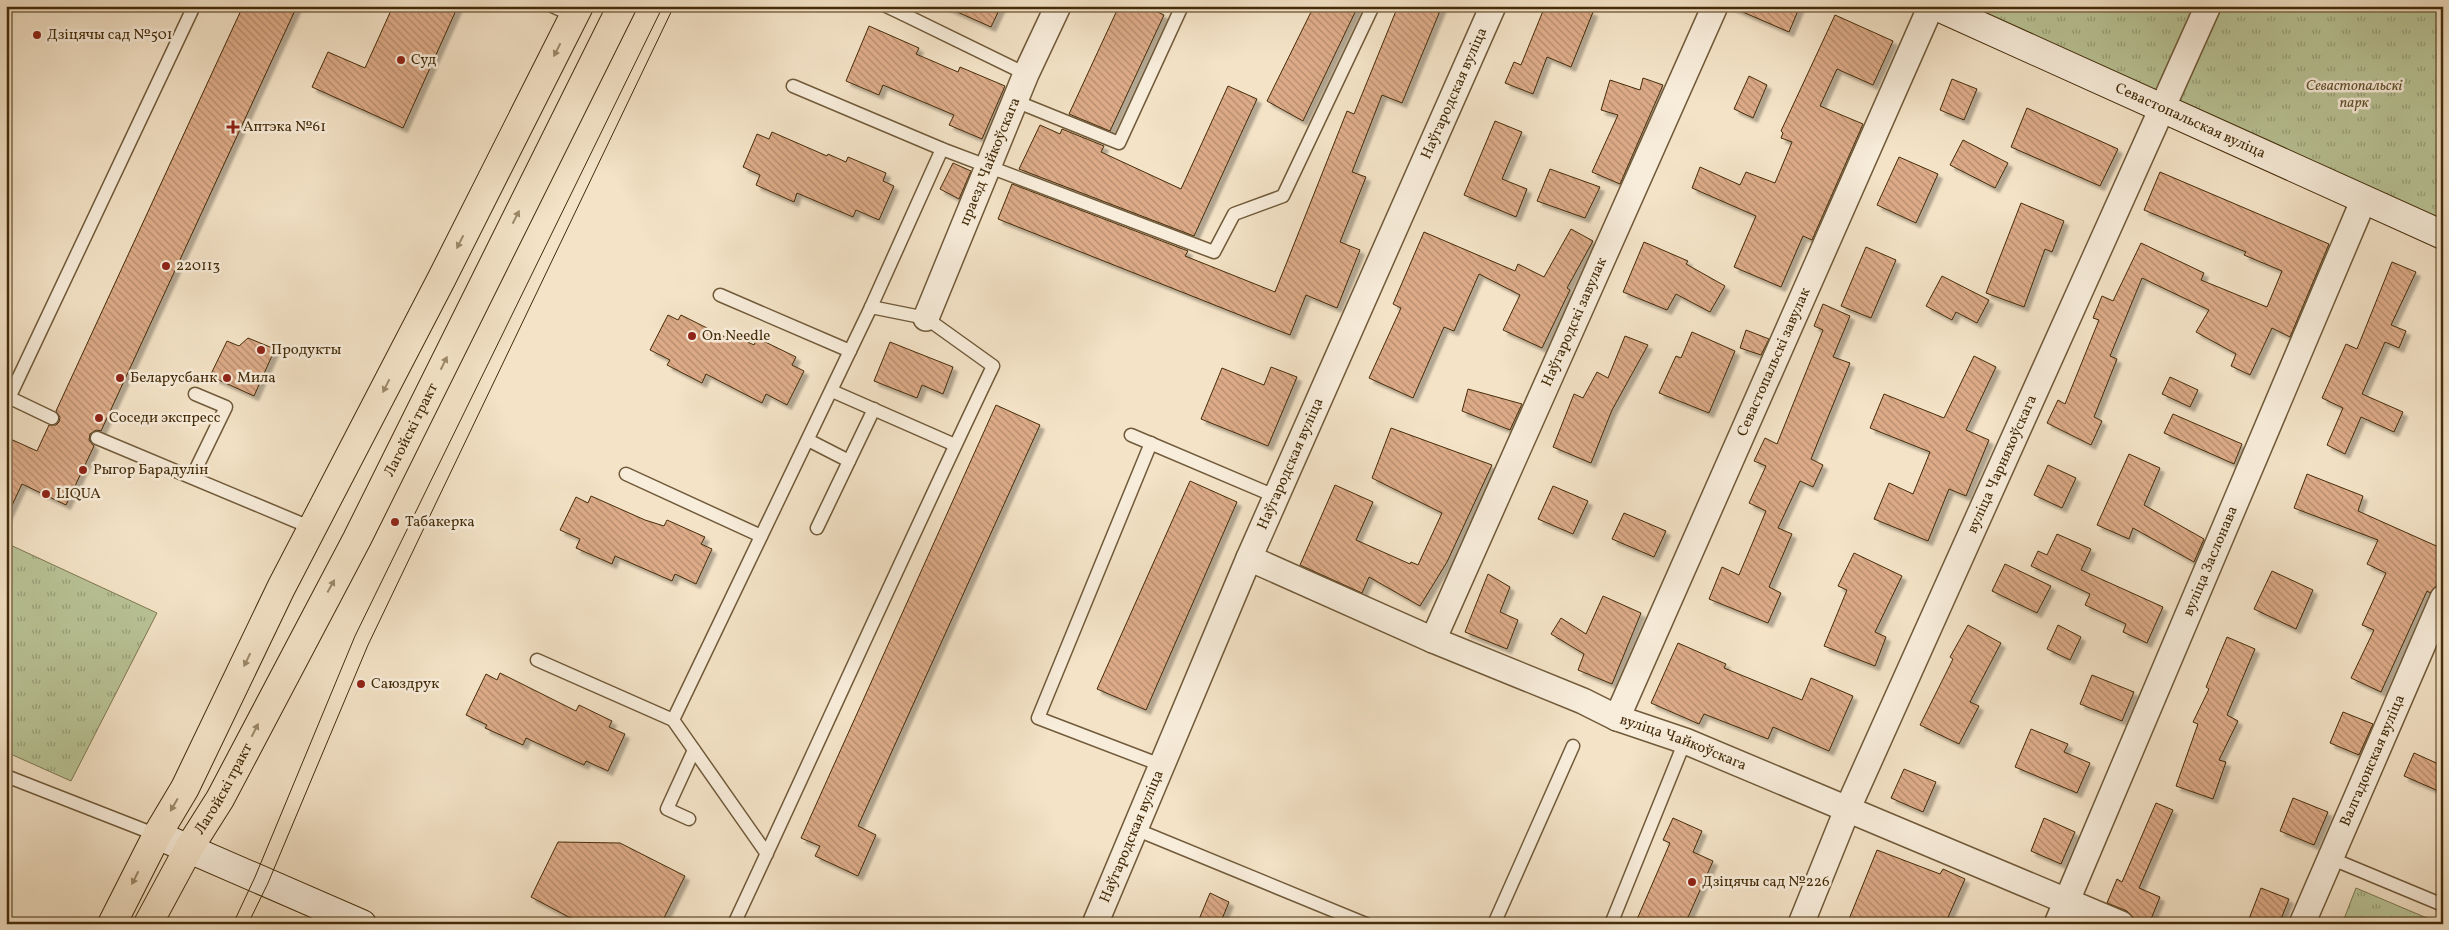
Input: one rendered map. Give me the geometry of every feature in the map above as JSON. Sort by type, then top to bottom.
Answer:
[{"type":"main road","name":"Лагойскі тракт","points":[[148,924],[189,848],[220,799],[357,539],[622,6]]},
{"type":"main road","points":[[112,924],[157,835],[185,788],[281,588],[569,10]]},
{"type":"street","name":"праезд Чайкоўскага","points":[[926,318],[1026,74],[1058,6]]},
{"type":"street","name":"Наўгародская вуліца","points":[[1095,924],[1249,558],[1278,497],[1493,6]]},
{"type":"street","name":"Наўгародскі завулак","points":[[1433,640],[1715,6]]},
{"type":"street","name":"Севастопальскі завулак","points":[[1617,718],[1930,6]]},
{"type":"street","name":"Севастопальская вуліца","points":[[1936,6],[2443,235]]},
{"type":"street","name":"вуліца Чарняхоўскага","points":[[1801,924],[1847,810],[2138,174],[2162,108],[2208,6]]},
{"type":"street","name":"вуліца Заслонава","points":[[2062,912],[2364,199]]},
{"type":"street","name":"вуліца Чайкоўскага","points":[[1249,558],[1433,640],[1582,701],[1617,718],[1685,741],[1847,810],[2062,912],[2121,924]]},
{"type":"street","name":"Валгадонская вуліца","points":[[2302,924],[2443,598]]},
{"type":"street","points":[[157,835],[362,924]]},
{"type":"lane","points":[[52,418],[8,397],[194,6]]},
{"type":"lane","points":[[886,6],[904,10],[1026,74]]},
{"type":"lane","points":[[1015,101],[1119,144],[1182,6]]},
{"type":"lane","points":[[793,86],[942,149],[1214,252],[1234,214],[1283,196],[1373,6]]},
{"type":"lane","points":[[673,720],[832,391],[942,149]]},
{"type":"lane","points":[[720,295],[850,351]]},
{"type":"lane","points":[[734,924],[993,366],[926,318],[871,307]]},
{"type":"lane","points":[[832,391],[955,445]]},
{"type":"lane","points":[[192,477],[226,407],[195,394]]},
{"type":"lane","points":[[817,528],[874,409]]},
{"type":"lane","points":[[1132,434],[1278,497]]},
{"type":"lane","points":[[98,438],[312,528]]},
{"type":"lane","points":[[808,440],[848,461]]},
{"type":"lane","points":[[1152,443],[1038,718],[1161,765]]},
{"type":"lane","points":[[626,474],[761,536]]},
{"type":"lane","points":[[537,660],[673,720],[767,854]]},
{"type":"lane","points":[[1611,924],[1685,741]]},
{"type":"lane","points":[[1494,924],[1573,746]]},
{"type":"lane","points":[[689,819],[667,809],[694,750]]},
{"type":"lane","points":[[6,776],[157,835]]},
{"type":"lane","points":[[1135,829],[1366,924]]},
{"type":"lane","points":[[2330,858],[2443,905]]},
{"type":"green space","name":"Севастопальскі парк","points":[[1944,6],[2443,6],[2443,229]]},
{"type":"green space","points":[[6,543],[157,613],[71,781],[6,752]]},
{"type":"green space","points":[[2356,888],[2441,924],[2342,924]]},
{"type":"building","points":[[243,6],[297,6],[101,431],[96,430],[90,434],[89,440],[94,446],[66,505],[22,484],[6,518],[6,437],[37,451],[49,425],[56,425],[59,422],[60,417],[56,411]]},
{"type":"building","name":"Суд","points":[[393,6],[458,6],[403,128],[312,87],[328,52],[365,68]]},
{"type":"building","points":[[944,6],[1001,6],[991,27]]},
{"type":"building","points":[[1119,6],[1145,6],[1164,15],[1110,131],[1069,114]]},
{"type":"building","points":[[1314,6],[1358,6],[1303,121],[1267,101]]},
{"type":"building","points":[[1398,6],[1442,6],[1402,103],[1382,95],[1352,172],[1366,177],[1340,242],[1360,250],[1337,308],[1306,295],[1290,335],[998,219],[1012,184],[1188,251],[1185,256],[1275,292],[1347,111],[1354,114]]},
{"type":"building","points":[[1545,6],[1580,6],[1593,12],[1571,67],[1547,57],[1533,94],[1505,83],[1514,62],[1521,65]]},
{"type":"building","points":[[1729,6],[1800,6],[1789,32]]},
{"type":"building","points":[[1835,15],[1893,41],[1873,85],[1837,69],[1820,106],[1863,124],[1812,240],[1803,236],[1781,287],[1734,267],[1756,216],[1692,188],[1700,167],[1740,185],[1746,172],[1775,183],[1792,142],[1781,138],[1783,133],[1781,131]]},
{"type":"building","points":[[869,26],[919,48],[916,54],[958,72],[960,67],[1005,86],[982,139],[949,125],[954,115],[883,85],[879,95],[846,81]]},
{"type":"building","points":[[1749,76],[1767,85],[1753,118],[1734,109]]},
{"type":"building","points":[[1643,78],[1663,85],[1620,184],[1592,172],[1618,115],[1601,110],[1610,80],[1640,90]]},
{"type":"building","points":[[1952,79],[1977,89],[1964,120],[1940,110]]},
{"type":"building","points":[[1228,86],[1257,99],[1194,236],[1019,169],[1040,125],[1060,134],[1062,129],[1104,146],[1101,152],[1181,189]]},
{"type":"building","points":[[2027,108],[2118,149],[2100,186],[2011,147]]},
{"type":"building","points":[[1495,121],[1522,132],[1502,179],[1527,189],[1516,217],[1464,195]]},
{"type":"building","points":[[772,132],[827,156],[828,154],[846,162],[848,157],[886,173],[883,181],[894,186],[879,220],[856,210],[853,217],[797,193],[794,202],[756,185],[760,175],[743,167],[757,134],[769,139]]},
{"type":"building","points":[[1963,140],[2008,163],[1995,188],[1950,165]]},
{"type":"building","points":[[1899,157],[1938,174],[1916,223],[1877,205]]},
{"type":"building","points":[[953,163],[971,171],[959,199],[940,189]]},
{"type":"building","points":[[1550,169],[1600,187],[1585,218],[1537,201]]},
{"type":"building","points":[[2160,172],[2329,244],[2290,337],[2272,328],[2250,375],[2231,366],[2236,354],[2196,332],[2209,310],[2142,278],[2110,356],[2117,359],[2094,417],[2102,421],[2091,445],[2047,423],[2058,400],[2065,404],[2099,320],[2093,318],[2102,296],[2113,301],[2141,243],[2204,273],[2201,280],[2267,307],[2282,271],[2244,255],[2246,252],[2144,210]]},
{"type":"building","points":[[2021,203],[2064,221],[2052,252],[2045,249],[2024,307],[1986,293]]},
{"type":"building","points":[[1571,229],[1593,241],[1567,288],[1570,290],[1542,348],[1503,330],[1520,295],[1479,274],[1454,331],[1444,327],[1413,398],[1369,378],[1401,308],[1393,304],[1424,232],[1515,271],[1518,264],[1544,277]]},
{"type":"building","points":[[1644,242],[1688,261],[1686,264],[1725,286],[1710,312],[1676,294],[1667,310],[1623,292]]},
{"type":"building","points":[[1866,247],[1896,260],[1871,318],[1841,306]]},
{"type":"building","points":[[2392,262],[2416,272],[2391,325],[2406,331],[2399,348],[2385,342],[2362,394],[2403,412],[2394,432],[2361,417],[2345,454],[2327,445],[2343,408],[2322,398],[2346,344],[2357,349]]},
{"type":"building","points":[[1942,276],[1989,300],[1977,323],[1956,312],[1952,320],[1926,306]]},
{"type":"building","points":[[1823,304],[1850,316],[1833,357],[1850,363],[1811,459],[1823,465],[1813,487],[1800,481],[1778,528],[1792,534],[1769,587],[1781,593],[1768,623],[1709,599],[1722,567],[1739,575],[1766,511],[1749,503],[1766,466],[1754,461],[1765,438],[1777,444],[1823,330],[1814,326]]},
{"type":"building","points":[[668,315],[678,320],[681,315],[735,342],[737,337],[754,345],[757,338],[796,357],[792,365],[804,371],[787,405],[766,394],[762,403],[706,374],[702,383],[667,365],[670,360],[650,350]]},
{"type":"building","points":[[1746,330],[1769,339],[1761,355],[1740,348]]},
{"type":"building","points":[[1692,332],[1735,351],[1709,413],[1659,393],[1676,356],[1681,358]]},
{"type":"building","points":[[1625,336],[1648,345],[1612,410],[1591,463],[1553,447],[1574,394],[1583,398],[1597,372],[1608,378]]},
{"type":"building","points":[[248,338],[275,349],[254,396],[210,376],[227,341],[239,346]]},
{"type":"building","points":[[890,342],[953,367],[943,394],[922,385],[917,398],[874,381]]},
{"type":"building","points":[[1974,356],[1996,367],[1966,430],[1989,440],[1966,496],[1949,489],[1928,541],[1874,519],[1889,483],[1913,494],[1930,452],[1870,428],[1884,394],[1944,418]]},
{"type":"building","points":[[1271,367],[1297,377],[1268,446],[1201,419],[1222,368],[1264,385]]},
{"type":"building","points":[[2170,377],[2198,390],[2190,407],[2162,394]]},
{"type":"building","points":[[1468,389],[1522,404],[1510,430],[1462,411]]},
{"type":"building","points":[[996,405],[1040,425],[858,826],[876,835],[858,876],[815,856],[820,846],[801,838]]},
{"type":"building","points":[[2173,414],[2242,444],[2234,464],[2164,433]]},
{"type":"building","points":[[1391,428],[1492,465],[1447,562],[1420,606],[1369,577],[1362,593],[1300,565],[1335,485],[1373,502],[1356,540],[1410,564],[1411,562],[1418,565],[1442,513],[1372,478]]},
{"type":"building","points":[[2129,454],[2160,468],[2144,505],[2204,539],[2194,562],[2133,528],[2129,539],[2097,525]]},
{"type":"building","points":[[2048,465],[2076,478],[2062,508],[2034,495]]},
{"type":"building","points":[[2307,474],[2363,496],[2358,511],[2443,549],[2443,574],[2430,593],[2427,591],[2381,692],[2351,678],[2374,630],[2362,625],[2386,573],[2367,564],[2378,540],[2294,508]]},
{"type":"building","points":[[1190,481],[1237,502],[1146,710],[1097,689]]},
{"type":"building","points":[[1553,486],[1588,501],[1573,534],[1538,519]]},
{"type":"building","points":[[591,496],[645,520],[664,526],[667,520],[705,537],[701,544],[712,549],[696,584],[675,574],[672,581],[615,556],[612,564],[576,548],[580,539],[560,530],[576,497],[588,503]]},
{"type":"building","points":[[1624,513],[1666,531],[1654,557],[1612,539]]},
{"type":"building","points":[[2057,534],[2091,549],[2081,570],[2163,607],[2147,643],[2123,632],[2126,624],[2085,605],[2090,594],[2031,566],[2038,551],[2047,555]]},
{"type":"building","points":[[1854,553],[1902,576],[1875,632],[1886,637],[1875,666],[1824,646],[1847,590],[1838,586]]},
{"type":"building","points":[[2005,564],[2051,586],[2037,613],[1992,591]]},
{"type":"building","points":[[2272,571],[2313,590],[2296,629],[2254,609]]},
{"type":"building","points":[[1488,574],[1510,587],[1500,612],[1518,620],[1507,649],[1465,632]]},
{"type":"building","points":[[1603,596],[1641,613],[1612,684],[1578,670],[1584,654],[1551,634],[1561,618],[1586,634]]},
{"type":"building","points":[[1968,625],[2001,643],[1970,702],[1979,706],[1959,744],[1920,725],[1953,659],[1950,657]]},
{"type":"building","points":[[2058,625],[2081,637],[2070,660],[2047,649]]},
{"type":"building","points":[[2227,637],[2255,649],[2227,715],[2238,721],[2219,760],[2226,762],[2213,799],[2176,786],[2198,724],[2193,722],[2209,689],[2206,687]]},
{"type":"building","points":[[1678,643],[1726,664],[1724,668],[1802,700],[1811,678],[1853,696],[1829,751],[1773,727],[1768,739],[1704,714],[1699,724],[1651,703]]},
{"type":"building","points":[[500,673],[576,711],[579,705],[612,721],[609,727],[625,734],[608,771],[586,761],[584,765],[526,738],[523,745],[485,728],[487,725],[466,715],[486,674],[497,680]]},
{"type":"building","points":[[2092,675],[2134,692],[2122,721],[2080,704]]},
{"type":"building","points":[[2343,712],[2373,724],[2359,755],[2330,743]]},
{"type":"building","points":[[2031,729],[2068,744],[2064,752],[2090,763],[2077,793],[2015,767]]},
{"type":"building","points":[[2414,753],[2443,766],[2443,793],[2404,776]]},
{"type":"building","points":[[1904,769],[1936,782],[1923,812],[1891,798]]},
{"type":"building","points":[[2293,798],[2328,812],[2314,845],[2280,831]]},
{"type":"building","points":[[2156,803],[2173,810],[2139,888],[2160,897],[2149,924],[2144,924],[2134,920],[2127,911],[2107,903],[2117,879],[2122,882]]},
{"type":"building","points":[[1673,818],[1702,831],[1693,852],[1713,861],[1685,924],[1635,924],[1670,843],[1663,840]]},
{"type":"building","points":[[2044,818],[2075,832],[2061,864],[2031,851]]},
{"type":"building","points":[[558,842],[620,843],[685,876],[661,924],[582,924],[531,897]]},
{"type":"building","points":[[1877,850],[1940,874],[1943,869],[1965,879],[1945,924],[1847,924]]},
{"type":"building","points":[[2261,888],[2289,899],[2279,924],[2247,924]]},
{"type":"building","points":[[1210,893],[1229,902],[1220,924],[1197,924]]},
{"type":"tram line","points":[[233,924],[255,877],[355,636],[663,6]]},
{"type":"tram line","points":[[248,924],[268,883],[368,645],[674,6]]},
{"type":"place","name":"Дзіцячы сад №501","points":[[37,35]]},
{"type":"place","name":"Суд","points":[[401,60]]},
{"type":"place","name":"Аптэка №61","points":[[233,127]]},
{"type":"place","name":"220113","points":[[166,266]]},
{"type":"place","name":"On Needle","points":[[692,336]]},
{"type":"place","name":"Продукты","points":[[261,350]]},
{"type":"place","name":"Беларусбанк","points":[[120,378]]},
{"type":"place","name":"Мила","points":[[227,378]]},
{"type":"place","name":"Соседи экспресс","points":[[99,418]]},
{"type":"place","name":"Рыгор Барадулін","points":[[83,470]]},
{"type":"place","name":"LIQUA","points":[[46,494]]},
{"type":"place","name":"Табакерка","points":[[395,522]]},
{"type":"place","name":"Саюздрук","points":[[361,684]]},
{"type":"place","name":"Дзіцячы сад №226","points":[[1692,882]]}]
